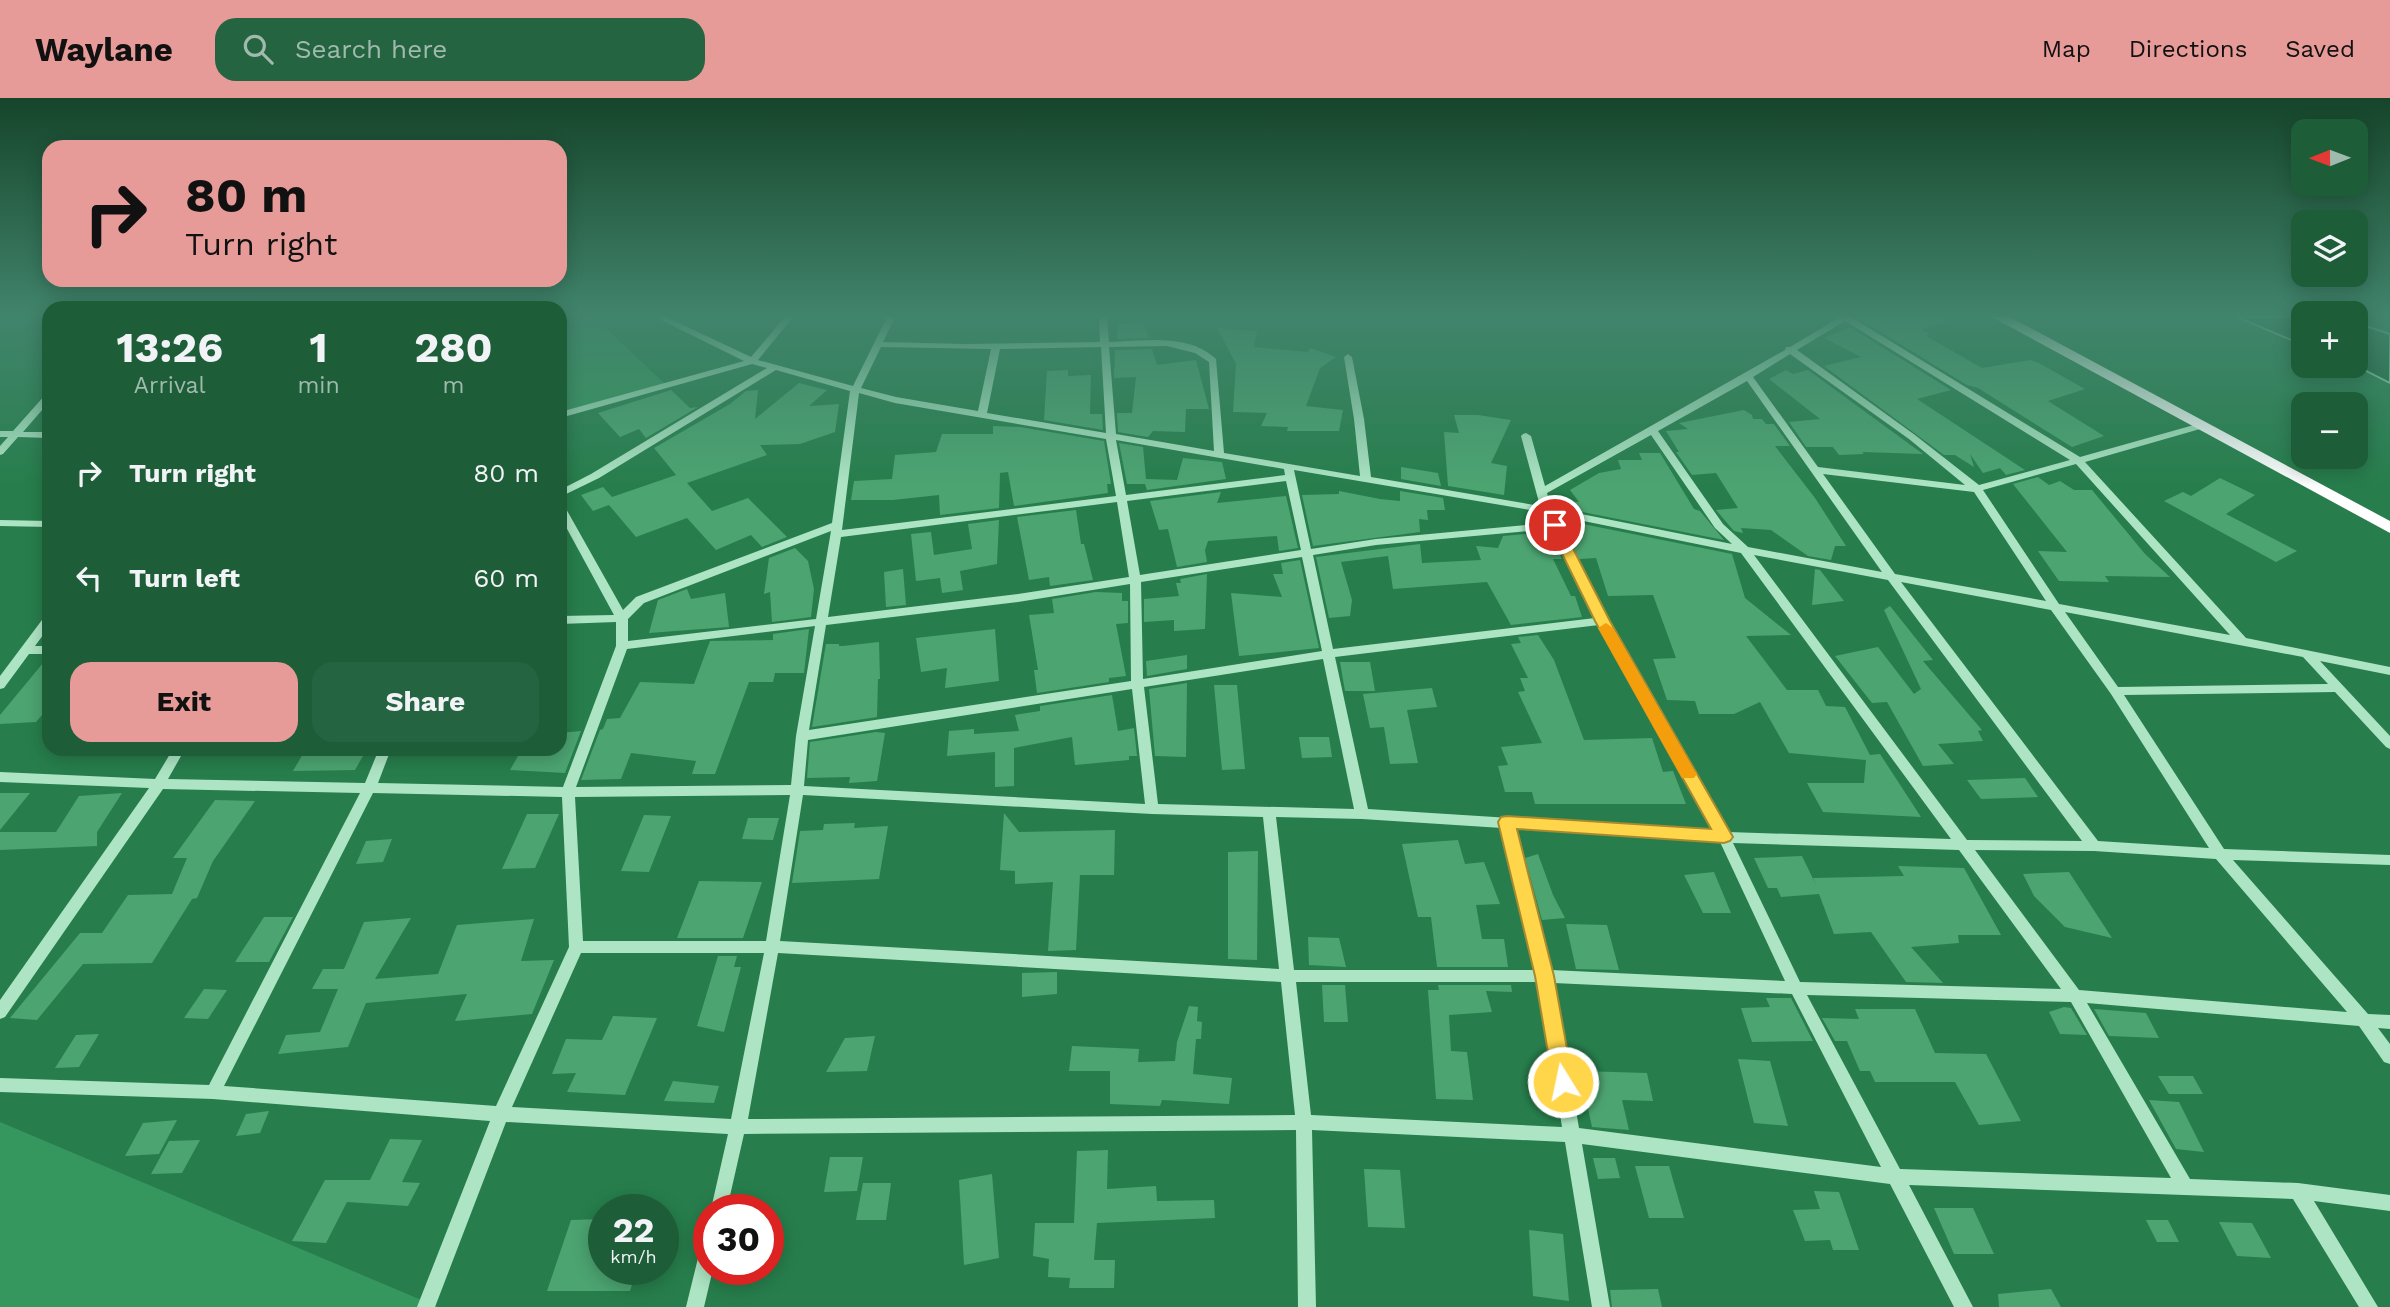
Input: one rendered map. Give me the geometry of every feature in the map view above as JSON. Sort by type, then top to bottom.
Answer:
[{"type":"highway","points":[[2106,373],[2390,528]]},
{"type":"street","points":[[567,413],[708,373]]},
{"type":"street","points":[[567,490],[764,373]]},
{"type":"street","points":[[793,373],[895,400],[1219,456],[1290,472],[1366,481],[1546,510],[2390,671]]},
{"type":"street","points":[[722,1194],[772,947],[855,390],[863,373]]},
{"type":"street","points":[[982,415],[991,373]]},
{"type":"street","points":[[1108,373],[1111,438],[1119,498],[1135,579],[1137,684],[1152,809]]},
{"type":"street","points":[[1214,373],[1219,456]]},
{"type":"street","points":[[1351,373],[1366,481]]},
{"type":"street","points":[[1540,493],[1752,373]]},
{"type":"street","points":[[1823,373],[1912,437],[1977,489],[2055,607],[2115,691],[2220,854],[2363,1020],[2390,1057]]},
{"type":"street","points":[[1938,373],[2078,460],[2242,641]]},
{"type":"street","points":[[1748,376],[1891,576],[2094,846]]},
{"type":"street","points":[[0,452],[42,404]]},
{"type":"street","points":[[1816,470],[1977,489],[2203,425]]},
{"type":"street","points":[[1652,429],[1719,526],[1745,550],[2075,996],[2184,1185]]},
{"type":"street","points":[[0,434],[42,435]]},
{"type":"street","points":[[1527,436],[1546,510],[1602,621],[1724,837],[1797,989],[1964,1307]]},
{"type":"street","points":[[567,620],[622,618],[640,600],[836,530],[1119,498],[1290,472]]},
{"type":"street","points":[[1290,472],[1362,814]]},
{"type":"street","points":[[426,1307],[501,1114],[576,947],[568,792],[622,646],[622,618],[567,520]]},
{"type":"street","points":[[0,523],[42,524]]},
{"type":"street","points":[[622,646],[1018,598],[1306,553],[1482,530],[1555,525]]},
{"type":"street","points":[[802,736],[1328,654],[1602,621]]},
{"type":"street","points":[[0,685],[42,629]]},
{"type":"street","points":[[27,650],[42,650]]},
{"type":"street","points":[[2306,653],[2390,744]]},
{"type":"street","points":[[2115,691],[2338,688]]},
{"type":"street","points":[[0,1012],[159,783],[175,756]]},
{"type":"street","points":[[213,1092],[370,786],[382,756]]},
{"type":"street","points":[[0,776],[159,783],[568,792],[797,790],[1152,809],[1362,814],[1724,837],[1965,845],[2094,846],[2390,860]]},
{"type":"street","points":[[1269,812],[1304,1122],[1307,1307]]},
{"type":"street","points":[[1507,822],[1545,976],[1601,1307]]},
{"type":"street","points":[[576,947],[772,947],[1288,976],[1545,976],[1797,989],[2075,996],[2390,1022]]},
{"type":"street","points":[[0,1085],[213,1092],[501,1114],[738,1127],[1304,1122],[1572,1135],[1896,1177],[2184,1185],[2298,1191],[2390,1203]]},
{"type":"street","points":[[2298,1191],[2369,1307]]},
{"type":"street","points":[[695,1307],[700,1285]]},
{"type":"shaded area","points":[[567,373],[654,373],[666,385],[567,410]]},
{"type":"shaded area","points":[[2371,373],[2390,373],[2390,383]]},
{"type":"shaded area","points":[[0,1122],[438,1307],[0,1307]]},
{"type":"building","points":[[1047,373],[1091,375],[1090,414],[1102,414],[1103,430],[1044,420]]},
{"type":"building","points":[[1114,373],[1200,373],[1209,409],[1186,409],[1185,432],[1153,431],[1148,437],[1118,432],[1117,413],[1132,413],[1136,377],[1114,378]]},
{"type":"building","points":[[1235,373],[1318,373],[1306,406],[1343,410],[1339,431],[1287,431],[1288,427],[1261,426],[1267,413],[1233,412]]},
{"type":"building","points":[[1780,373],[1813,373],[1923,454],[1862,452],[1864,454],[1839,455],[1833,447],[1806,447],[1789,422],[1820,419],[1769,379]]},
{"type":"building","points":[[1834,373],[1924,373],[1951,390],[1917,399],[2025,470],[2006,475],[2000,468],[1983,473],[1970,454],[1974,467],[1955,455],[1944,455]]},
{"type":"building","points":[[1948,373],[2057,373],[2085,389],[2048,401],[2104,436],[2072,447],[1978,388],[1967,385]]},
{"type":"building","points":[[799,383],[827,390],[809,406],[839,404],[835,432],[800,444],[760,445],[767,455],[687,483],[712,511],[748,498],[787,537],[762,547],[751,535],[716,550],[687,518],[636,537],[609,505],[593,511],[581,495],[603,487],[612,497],[676,475],[654,448],[730,404],[746,391],[758,390],[755,419]]},
{"type":"building","points":[[671,390],[690,408],[698,407],[646,438],[639,429],[620,437],[598,413]]},
{"type":"building","points":[[1744,410],[1752,415],[1753,419],[1774,424],[1790,446],[1775,446],[1815,498],[1846,546],[1835,546],[1831,560],[1808,556],[1771,530],[1741,528],[1743,533],[1734,531],[1716,510],[1738,508],[1716,473],[1692,475],[1666,431],[1688,429],[1679,423]]},
{"type":"building","points":[[1454,415],[1511,420],[1491,463],[1507,466],[1504,495],[1448,486],[1444,432],[1459,433]]},
{"type":"building","points":[[993,426],[1020,427],[1104,441],[1111,484],[1107,484],[1108,493],[1014,506],[1008,472],[1000,473],[999,508],[940,515],[939,495],[893,500],[851,500],[854,481],[892,479],[895,455],[936,452],[942,434],[993,434]]},
{"type":"building","points":[[1119,443],[1143,447],[1146,479],[1177,480],[1183,458],[1222,462],[1226,479],[1147,490],[1145,484],[1127,484]]},
{"type":"building","points":[[1639,453],[1660,453],[1694,509],[1700,511],[1724,540],[1557,507],[1554,500],[1579,502],[1570,490],[1599,473],[1621,469],[1618,460],[1642,460]]},
{"type":"building","points":[[1401,467],[1438,473],[1441,486],[1401,479]]},
{"type":"building","points":[[2038,477],[2049,485],[2060,481],[2074,490],[2092,490],[2145,554],[2170,577],[2105,576],[2109,582],[2059,581],[2038,551],[2067,552],[2013,484]]},
{"type":"building","points":[[2220,478],[2255,495],[2226,514],[2297,551],[2276,562],[2164,501],[2183,492],[2191,496]]},
{"type":"building","points":[[1339,491],[1400,501],[1400,491],[1443,498],[1445,510],[1427,510],[1428,520],[1419,519],[1420,532],[1313,546],[1302,495],[1339,494]]},
{"type":"building","points":[[1221,492],[1217,503],[1286,496],[1298,548],[1279,551],[1277,536],[1208,541],[1205,550],[1207,562],[1177,567],[1168,529],[1159,530],[1150,501]]},
{"type":"building","points":[[1076,510],[1081,544],[1084,544],[1093,580],[1050,586],[1049,577],[1029,580],[1017,517]]},
{"type":"building","points":[[999,520],[997,564],[960,571],[963,590],[942,593],[940,578],[916,581],[911,534],[931,532],[934,555],[972,549],[968,524]]},
{"type":"building","points":[[1563,520],[1732,554],[1745,598],[1791,635],[1746,636],[1787,690],[1818,690],[1826,706],[1845,707],[1870,755],[1880,754],[1921,817],[1823,812],[1807,783],[1864,783],[1866,760],[1789,753],[1760,702],[1734,714],[1699,714],[1695,701],[1667,700],[1653,659],[1676,658],[1653,595],[1608,596],[1596,558],[1579,559],[1565,531],[1568,531]]},
{"type":"building","points":[[1549,532],[1562,559],[1553,559],[1571,596],[1575,596],[1582,617],[1511,625],[1487,582],[1393,589],[1388,556],[1341,562],[1352,600],[1350,616],[1329,618],[1316,557],[1420,544],[1422,563],[1481,560],[1476,546],[1498,548],[1503,536]]},
{"type":"building","points":[[795,548],[808,561],[814,589],[811,617],[772,622],[770,592],[764,594],[769,558]]},
{"type":"building","points":[[1300,560],[1319,648],[1239,656],[1231,593],[1282,597],[1273,574],[1283,574],[1281,563]]},
{"type":"building","points":[[903,569],[906,605],[886,607],[884,572]]},
{"type":"building","points":[[1815,569],[1820,570],[1844,601],[1812,605]]},
{"type":"building","points":[[1207,574],[1205,629],[1174,631],[1174,620],[1144,622],[1144,599],[1179,596],[1176,583],[1181,583],[1180,579]]},
{"type":"building","points":[[687,589],[691,599],[725,593],[729,627],[649,633],[658,600]]},
{"type":"building","points":[[1096,592],[1122,593],[1122,601],[1128,601],[1128,623],[1116,624],[1126,676],[1109,678],[1109,682],[1037,693],[1034,670],[1038,670],[1029,615],[1054,613],[1052,599]]},
{"type":"building","points":[[1890,606],[1933,660],[1923,661],[1982,730],[1978,731],[1983,741],[1938,744],[1954,764],[1923,766],[1887,702],[1872,703],[1835,656],[1878,647],[1914,694],[1921,689],[1884,610]]},
{"type":"building","points":[[809,629],[804,673],[775,673],[773,682],[749,682],[715,774],[692,774],[696,761],[631,753],[621,779],[581,780],[600,730],[607,719],[620,718],[640,682],[694,684],[710,641],[773,640],[773,634]]},
{"type":"building","points":[[995,629],[999,681],[945,688],[947,668],[921,672],[916,638]]},
{"type":"building","points":[[1538,635],[1554,660],[1584,740],[1652,738],[1663,772],[1673,771],[1686,804],[1535,804],[1532,792],[1505,792],[1498,766],[1508,765],[1501,747],[1542,743],[1518,692],[1525,691],[1520,678],[1528,678],[1511,644],[1521,643],[1518,637]]},
{"type":"building","points":[[879,642],[877,717],[812,727],[826,644],[843,646]]},
{"type":"building","points":[[1187,655],[1187,669],[1147,676],[1146,661]]},
{"type":"building","points":[[1340,662],[1370,662],[1375,691],[1345,691]]},
{"type":"building","points":[[42,664],[42,715],[36,722],[0,724],[0,715]]},
{"type":"building","points":[[1187,683],[1186,757],[1155,756],[1149,689]]},
{"type":"building","points":[[1214,685],[1237,685],[1245,769],[1222,770]]},
{"type":"building","points":[[1432,688],[1437,707],[1407,710],[1418,763],[1390,764],[1384,727],[1370,728],[1363,694]]},
{"type":"building","points":[[1112,695],[1118,731],[1134,728],[1137,756],[1129,756],[1129,760],[1075,765],[1072,737],[1014,748],[1014,786],[995,787],[995,752],[947,756],[949,731],[974,729],[974,734],[1019,731],[1015,715],[1040,711],[1040,706]]},
{"type":"building","points":[[581,731],[565,773],[510,770],[518,756],[567,756],[567,732]]},
{"type":"building","points":[[885,733],[877,781],[849,783],[850,777],[807,778],[810,742]]},
{"type":"building","points":[[1299,737],[1329,737],[1332,757],[1302,758]]},
{"type":"building","points":[[302,756],[363,756],[355,770],[293,771]]},
{"type":"building","points":[[2025,778],[2038,797],[1981,799],[1967,780]]},
{"type":"building","points":[[0,793],[30,793],[0,830]]},
{"type":"building","points":[[122,793],[97,832],[97,846],[0,850],[0,832],[56,832],[79,796]]},
{"type":"building","points":[[215,800],[255,801],[213,861],[197,898],[192,899],[152,963],[83,964],[37,1020],[10,1018],[80,933],[102,933],[128,895],[172,894],[187,858],[173,858]]},
{"type":"building","points":[[1004,813],[1019,832],[1115,830],[1114,875],[1080,875],[1076,950],[1048,951],[1053,882],[1015,884],[1015,871],[1000,870]]},
{"type":"building","points":[[527,814],[559,814],[535,868],[502,869]]},
{"type":"building","points":[[644,815],[671,816],[649,872],[621,871]]},
{"type":"building","points":[[748,818],[779,818],[773,840],[742,839]]},
{"type":"building","points":[[855,823],[854,828],[888,826],[879,879],[792,883],[800,831],[823,830],[824,824]]},
{"type":"building","points":[[392,839],[383,862],[356,864],[366,841]]},
{"type":"building","points":[[1458,840],[1465,864],[1484,862],[1500,904],[1476,905],[1482,939],[1504,939],[1508,967],[1437,967],[1431,917],[1418,917],[1402,844]]},
{"type":"building","points":[[1258,851],[1257,960],[1228,959],[1228,852]]},
{"type":"building","points":[[1538,854],[1553,895],[1565,918],[1542,920],[1525,858]]},
{"type":"building","points":[[1802,856],[1817,887],[1813,878],[1904,876],[1898,866],[1964,868],[2001,935],[1958,935],[1959,943],[1911,947],[1943,983],[1906,982],[1871,932],[1834,934],[1819,894],[1781,897],[1777,888],[1768,888],[1754,858]]},
{"type":"building","points":[[1714,872],[1731,913],[1703,913],[1684,875]]},
{"type":"building","points":[[2069,872],[2112,938],[2065,927],[2034,896],[2023,874]]},
{"type":"building","points":[[699,881],[762,882],[743,938],[677,938]]},
{"type":"building","points":[[264,917],[293,917],[269,962],[235,962]]},
{"type":"building","points":[[411,918],[375,979],[438,974],[457,925],[534,919],[521,961],[554,960],[532,1014],[455,1021],[467,994],[366,1003],[348,1047],[278,1054],[286,1035],[320,1032],[338,989],[312,989],[323,969],[344,969],[364,922]]},
{"type":"building","points":[[1566,924],[1607,925],[1619,970],[1576,969]]},
{"type":"building","points":[[1308,937],[1339,938],[1346,967],[1309,965]]},
{"type":"building","points":[[718,956],[737,956],[734,967],[741,967],[724,1032],[697,1026]]},
{"type":"building","points":[[1057,972],[1057,994],[1022,997],[1022,973]]},
{"type":"building","points":[[1322,985],[1345,985],[1348,1022],[1324,1022]]},
{"type":"building","points":[[1438,985],[1511,985],[1512,992],[1486,991],[1492,1012],[1449,1015],[1451,1051],[1467,1052],[1473,1100],[1436,1099],[1428,990],[1439,990]]},
{"type":"building","points":[[204,989],[227,990],[208,1019],[184,1018]]},
{"type":"building","points":[[1766,998],[1791,998],[1813,1041],[1752,1042],[1741,1008],[1770,1007]]},
{"type":"building","points":[[1189,1006],[1198,1007],[1197,1021],[1202,1022],[1201,1039],[1196,1039],[1193,1074],[1232,1078],[1229,1104],[1162,1100],[1160,1106],[1110,1104],[1110,1071],[1069,1071],[1072,1046],[1139,1049],[1138,1062],[1175,1061],[1177,1042]]},
{"type":"building","points":[[2064,1007],[2071,1008],[2087,1035],[2060,1034],[2049,1012]]},
{"type":"building","points":[[1855,1009],[1915,1009],[1935,1053],[1986,1054],[2021,1121],[1979,1125],[1955,1082],[1875,1082],[1870,1071],[1860,1071],[1847,1041],[1835,1041],[1822,1018],[1859,1019]]},
{"type":"building","points":[[2094,1009],[2146,1013],[2159,1038],[2109,1036]]},
{"type":"building","points":[[613,1016],[657,1018],[625,1095],[567,1092],[576,1073],[552,1074],[566,1039],[602,1040]]},
{"type":"building","points":[[99,1034],[79,1067],[55,1068],[76,1035]]},
{"type":"building","points":[[875,1036],[867,1071],[826,1072],[845,1038]]},
{"type":"building","points":[[1738,1059],[1770,1061],[1788,1126],[1754,1123]]},
{"type":"building","points":[[1580,1071],[1647,1073],[1653,1101],[1622,1100],[1629,1130],[1592,1127]]},
{"type":"building","points":[[2158,1076],[2193,1076],[2203,1094],[2169,1094]]},
{"type":"building","points":[[673,1081],[719,1086],[714,1103],[664,1101]]},
{"type":"building","points":[[2149,1100],[2179,1102],[2204,1152],[2176,1149]]},
{"type":"building","points":[[269,1111],[260,1133],[236,1136],[246,1114]]},
{"type":"building","points":[[177,1120],[159,1154],[125,1156],[143,1123]]},
{"type":"building","points":[[390,1139],[422,1140],[402,1182],[420,1183],[408,1206],[347,1202],[326,1243],[292,1241],[325,1180],[370,1180]]},
{"type":"building","points":[[200,1140],[182,1173],[151,1174],[169,1141]]},
{"type":"building","points":[[1108,1150],[1107,1189],[1156,1186],[1157,1201],[1214,1200],[1215,1218],[1097,1223],[1094,1260],[1115,1260],[1114,1288],[1069,1288],[1070,1278],[1048,1277],[1049,1259],[1033,1256],[1035,1223],[1074,1223],[1077,1151]]},
{"type":"building","points":[[830,1157],[863,1157],[857,1191],[824,1192]]},
{"type":"building","points":[[1593,1158],[1615,1158],[1620,1178],[1598,1179]]},
{"type":"building","points":[[1635,1166],[1669,1166],[1684,1218],[1649,1218]]},
{"type":"building","points":[[1364,1169],[1400,1170],[1405,1228],[1368,1227]]},
{"type":"building","points":[[992,1174],[999,1258],[964,1265],[959,1180]]},
{"type":"building","points":[[863,1183],[891,1183],[886,1220],[856,1220]]},
{"type":"building","points":[[1814,1191],[1839,1192],[1859,1250],[1833,1250],[1830,1240],[1805,1241],[1793,1210],[1820,1209]]},
{"type":"building","points":[[1934,1208],[1973,1208],[1994,1254],[1954,1254]]},
{"type":"building","points":[[588,1219],[588,1285],[632,1285],[630,1291],[547,1291],[571,1220]]},
{"type":"building","points":[[2146,1220],[2168,1220],[2179,1242],[2157,1242]]},
{"type":"building","points":[[2219,1222],[2252,1223],[2271,1258],[2237,1256]]},
{"type":"building","points":[[1529,1230],[1563,1234],[1569,1301],[1533,1296]]},
{"type":"building","points":[[1658,1289],[1662,1307],[1612,1307],[1610,1290]]},
{"type":"building","points":[[2051,1289],[2061,1307],[1999,1307],[1998,1294]]},
{"type":"slow traffic","points":[[1606,628],[1688,774]]},
{"type":"route","points":[[1555,525],[1602,621],[1724,837],[1507,822],[1545,976],[1563,1082]]}]
